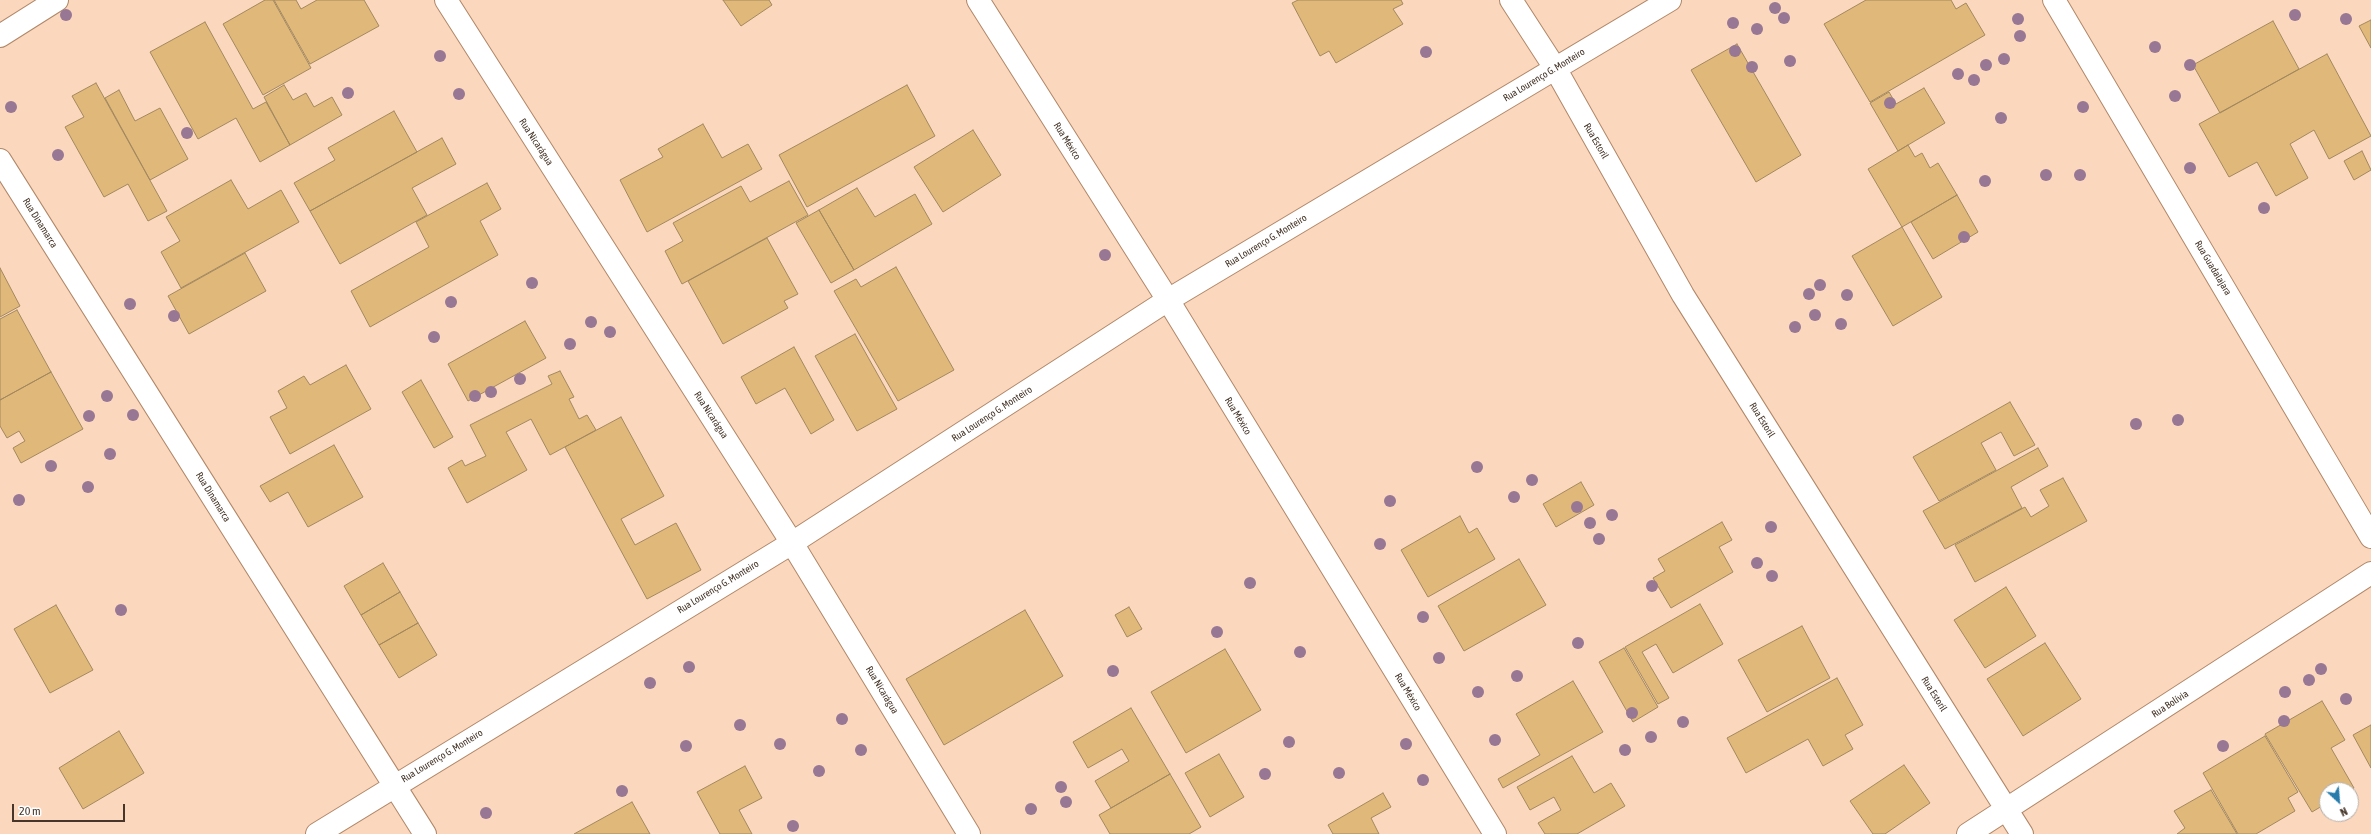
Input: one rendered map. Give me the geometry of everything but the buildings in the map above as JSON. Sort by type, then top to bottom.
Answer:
[{"type":"street","points":[[0,36],[57,0]]},
{"type":"street","name":"Rua Nicarágua","points":[[446,0],[792,543],[969,834]]},
{"type":"street","name":"Rua México","points":[[978,0],[1168,300],[1494,834]]},
{"type":"street","name":"Rua Estoril","points":[[1511,0],[1555,68],[1683,294],[2022,834]]},
{"type":"street","name":"Rua Lourenço G. Monteiro","points":[[317,834],[792,543],[1168,300],[1670,0]]},
{"type":"street","name":"Rua Guadalajara","points":[[2054,0],[2371,536]]},
{"type":"street","name":"Rua Dinamarca","points":[[0,160],[425,834]]},
{"type":"street","name":"Rua Bolívia","points":[[1968,834],[2371,573]]}]
